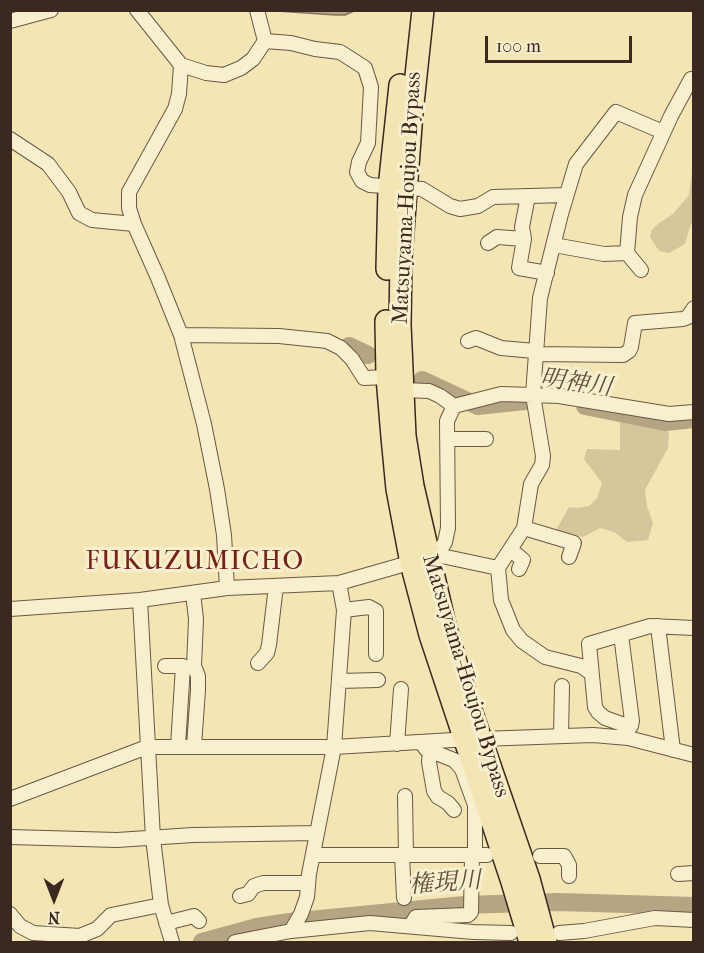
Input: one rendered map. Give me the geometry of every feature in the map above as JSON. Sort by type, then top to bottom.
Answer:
[{"type":"highway","name":"Matsuyama-Houjou Bypass","points":[[409,10],[398,188],[386,325],[395,383],[397,489],[425,559],[430,635],[473,739],[520,881],[526,929],[553,938]]},
{"type":"highway","name":"Matsuyama-Houjou Bypass","points":[[398,188],[412,113],[423,10]]},
{"type":"street","points":[[10,21],[51,10]]},
{"type":"street","points":[[137,10],[181,65],[206,73],[224,75],[241,68],[266,41]]},
{"type":"street","points":[[257,10],[266,41]]},
{"type":"street","points":[[266,41],[340,52],[365,68],[371,87],[368,143],[357,172],[362,181],[370,185],[422,189],[459,209],[478,206],[493,196],[566,195]]},
{"type":"street","points":[[181,65],[179,94],[175,109],[129,192],[129,208],[134,225],[181,335],[204,424],[224,535],[227,588]]},
{"type":"street","points":[[641,270],[627,253],[630,217],[635,195],[663,132],[691,79]]},
{"type":"street","points":[[591,672],[581,666],[545,657],[522,641],[513,630],[501,600],[498,568],[524,528],[531,484],[542,465],[543,456],[533,395],[540,298],[576,164],[616,112],[663,132]]},
{"type":"street","points":[[10,140],[48,164],[69,192],[79,213],[84,217],[106,223],[134,225]]},
{"type":"street","points":[[528,196],[522,227],[524,239],[519,268],[547,273]]},
{"type":"street","points":[[488,243],[497,237],[524,239]]},
{"type":"street","points":[[554,245],[604,254],[627,253]]},
{"type":"street","points":[[468,341],[476,338],[501,348],[535,353],[623,355],[631,347],[635,323],[682,319],[688,317],[693,308]]},
{"type":"street","points":[[181,335],[279,336],[327,341],[341,348],[352,359],[364,378],[429,391],[464,403],[501,394],[559,396],[669,414],[693,412]]},
{"type":"street","points":[[425,559],[445,542],[448,528],[447,421],[464,403]]},
{"type":"street","points":[[447,438],[486,439]]},
{"type":"street","points":[[524,528],[573,543],[569,557]]},
{"type":"street","points":[[511,550],[523,560],[519,569]]},
{"type":"street","points":[[10,609],[140,600],[227,588],[339,583],[425,559],[498,568]]},
{"type":"street","points":[[285,934],[301,914],[307,897],[334,747],[344,610],[339,583]]},
{"type":"street","points":[[258,663],[267,653],[269,645],[276,586]]},
{"type":"street","points":[[193,593],[196,619],[194,666],[198,676],[194,746]]},
{"type":"street","points":[[140,600],[153,838],[161,905],[171,942]]},
{"type":"street","points":[[344,610],[369,607],[376,611],[376,654]]},
{"type":"street","points":[[693,628],[650,626],[589,644],[595,707],[598,712],[628,734],[693,755]]},
{"type":"street","points":[[658,626],[673,750]]},
{"type":"street","points":[[621,635],[632,721],[628,734]]},
{"type":"street","points":[[165,666],[183,666],[178,746]]},
{"type":"street","points":[[339,681],[378,680]]},
{"type":"street","points":[[561,735],[563,686]]},
{"type":"street","points":[[397,744],[401,689]]},
{"type":"street","points":[[10,799],[147,747],[334,747],[397,744],[425,746],[473,739],[628,734]]},
{"type":"street","points":[[411,925],[416,917],[468,915],[471,912],[478,855],[475,805],[462,770],[454,760],[425,746]]},
{"type":"street","points":[[425,746],[434,791],[438,797],[451,806],[470,791]]},
{"type":"street","points":[[404,898],[405,796]]},
{"type":"street","points":[[10,837],[117,840],[193,835],[317,833]]},
{"type":"street","points":[[313,855],[478,855]]},
{"type":"street","points":[[540,856],[564,856],[569,865],[569,876]]},
{"type":"street","points":[[678,874],[693,873]]},
{"type":"street","points":[[240,896],[248,894],[254,886],[263,883],[308,883]]},
{"type":"street","points":[[10,914],[20,926],[33,933],[80,936],[97,929],[111,915],[161,905]]},
{"type":"street","points":[[166,923],[192,916],[197,917],[199,921]]},
{"type":"street","points":[[553,938],[655,918],[693,920]]},
{"type":"street","points":[[235,942],[370,923],[411,925],[474,937],[526,929]]},
{"type":"shaded area","points":[[277,11],[354,11],[345,15],[335,15]]},
{"type":"shaded area","points":[[693,164],[693,222],[685,244],[669,253],[659,251],[650,237],[651,231],[673,214],[689,195]]},
{"type":"shaded area","points":[[620,418],[665,427],[669,433],[668,448],[645,490],[647,506],[653,523],[648,540],[627,542],[614,532],[600,528],[583,537],[556,530],[569,507],[589,506],[597,498],[602,483],[584,459],[587,449],[620,450]]},
{"type":"waterway","name":"明神川","points":[[349,346],[368,355]]},
{"type":"waterway","name":"明神川","points":[[422,380],[478,406],[534,400]]},
{"type":"waterway","name":"明神川","points":[[585,406],[665,422],[694,419]]},
{"type":"waterway","name":"権現川","points":[[202,942],[257,927],[289,922],[464,905],[559,902],[694,906]]},
{"type":"district","name":"FUKUZUMICHO","points":[[195,563]]}]
